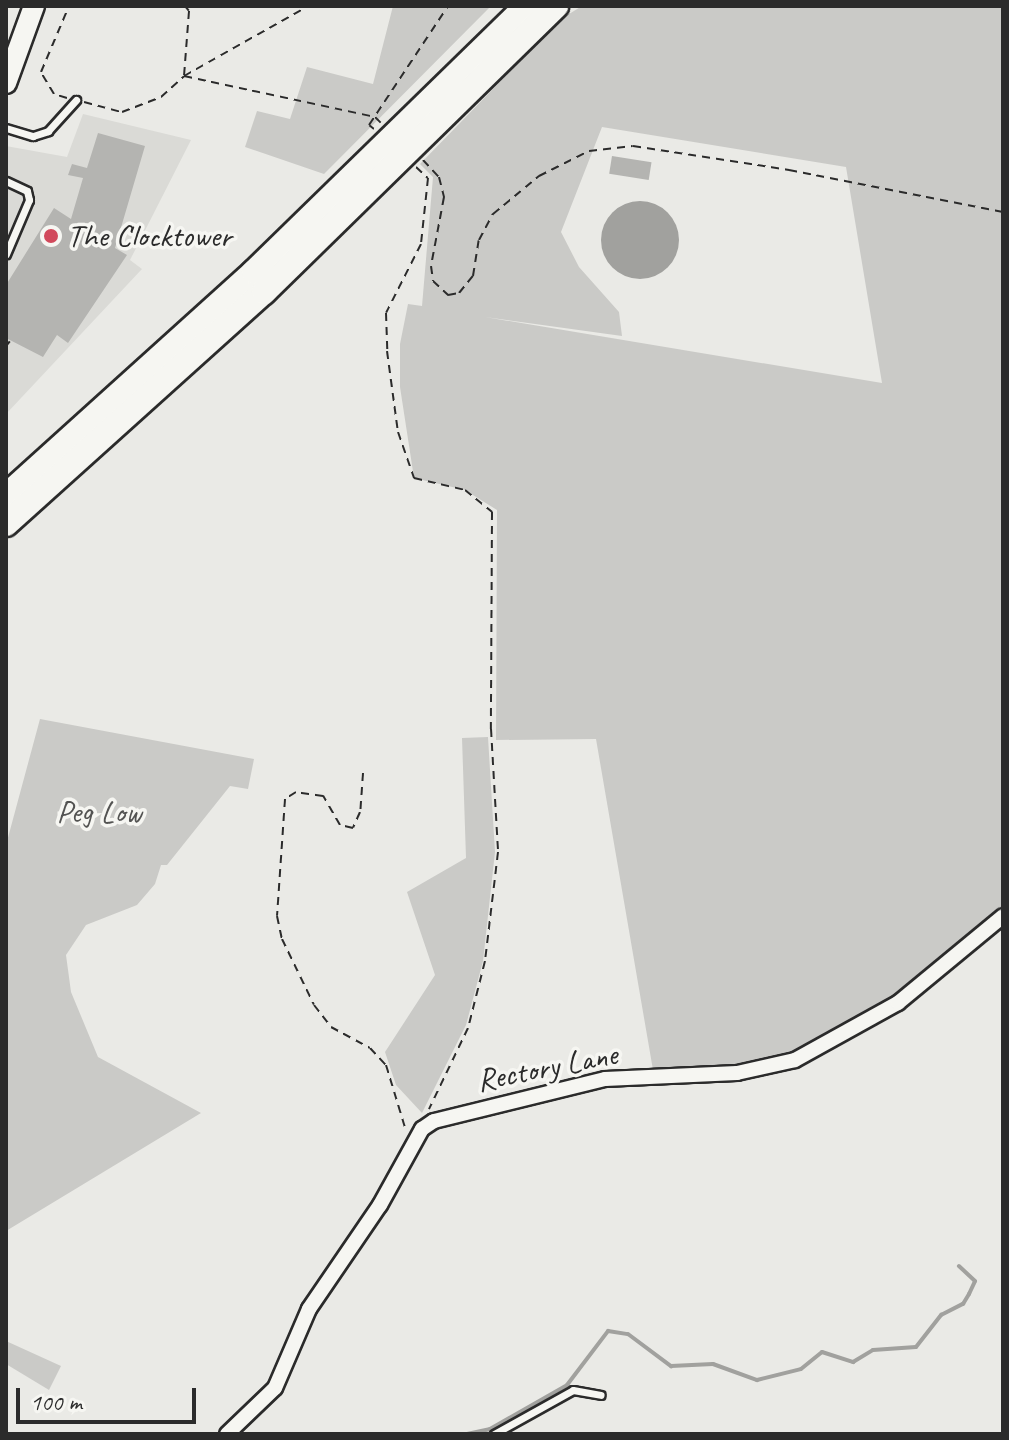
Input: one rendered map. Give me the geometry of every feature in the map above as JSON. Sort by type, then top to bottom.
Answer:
[{"type":"highway","points":[[6,496],[254,272],[527,6]]},
{"type":"highway","points":[[6,524],[264,292],[556,6]]},
{"type":"main road","points":[[6,83],[34,6]]},
{"type":"street","name":"Rectory Lane","points":[[422,1129],[508,1100],[605,1079],[737,1073],[795,1060],[898,1003],[1003,916]]},
{"type":"street","points":[[227,1434],[275,1388],[299,1326],[422,1129]]},
{"type":"lane","points":[[6,128],[33,136],[48,131],[76,100]]},
{"type":"lane","points":[[6,181],[29,196],[6,254]]},
{"type":"lane","points":[[494,1434],[573,1390],[601,1395]]},
{"type":"path","points":[[69,6],[41,72],[54,94],[122,112],[161,97],[184,76],[308,6]]},
{"type":"path","points":[[185,6],[189,11]]},
{"type":"path","points":[[184,76],[191,6]]},
{"type":"path","points":[[375,130],[369,125],[448,6]]},
{"type":"path","points":[[184,76],[375,117],[382,124]]},
{"type":"path","points":[[422,159],[439,177],[444,197],[431,266],[433,281],[448,295],[459,293],[473,276],[479,240],[493,214],[539,176],[589,151],[633,146],[1003,212]]},
{"type":"path","points":[[408,160],[428,178],[421,244],[386,313],[387,351],[398,432],[414,478],[465,490],[492,512],[491,729],[498,852],[485,961],[468,1028],[422,1129]]},
{"type":"path","points":[[6,346],[10,341]]},
{"type":"path","points":[[363,773],[360,812],[353,828],[340,825],[323,796],[296,792],[285,799],[277,916],[282,939],[314,1005],[331,1027],[370,1048],[386,1065],[413,1147]]},
{"type":"shaded area","points":[[83,114],[191,140],[130,260],[142,269],[6,414],[6,146],[67,157]]},
{"type":"shaded area","points":[[632,201],[648,201],[662,207],[673,218],[679,240],[673,262],[662,273],[648,279],[632,279],[618,273],[607,262],[601,248],[601,232],[607,218],[618,207]]},
{"type":"green space","points":[[393,6],[491,6],[324,174],[245,147],[257,111],[290,119],[307,67],[373,84]]},
{"type":"green space","points":[[582,6],[1003,6],[1003,906],[877,1010],[795,1060],[653,1070],[596,739],[496,740],[497,510],[465,490],[414,478],[400,387],[400,344],[408,304],[422,306],[433,177],[420,164],[561,19]],"holes":[[[602,127],[846,167],[882,383],[485,317],[622,336],[619,312],[579,267],[561,232]]]},
{"type":"green space","name":"Peg Low","points":[[40,719],[254,759],[248,789],[230,786],[167,865],[161,865],[155,884],[137,905],[86,925],[66,955],[71,992],[98,1057],[201,1113],[6,1231],[6,845]]},
{"type":"green space","points":[[488,737],[495,852],[483,961],[466,1025],[422,1113],[396,1085],[385,1052],[435,975],[407,892],[466,858],[462,738]]},
{"type":"green space","points":[[6,1341],[61,1366],[49,1390],[6,1364]]},
{"type":"building","points":[[98,133],[145,146],[115,248],[127,255],[68,343],[57,335],[43,357],[6,338],[6,285],[54,208],[71,219],[83,178],[68,175],[72,164],[87,168]]},
{"type":"building","points":[[612,156],[652,162],[649,180],[609,174]]},
{"type":"waterway","points":[[467,1434],[490,1429],[567,1385],[608,1331],[628,1334],[671,1366],[713,1364],[757,1380],[801,1369],[822,1352],[853,1362],[873,1350],[916,1347],[941,1315],[963,1304],[969,1294],[975,1281],[959,1266]]},
{"type":"place","name":"The Clocktower","points":[[51,236]]}]
